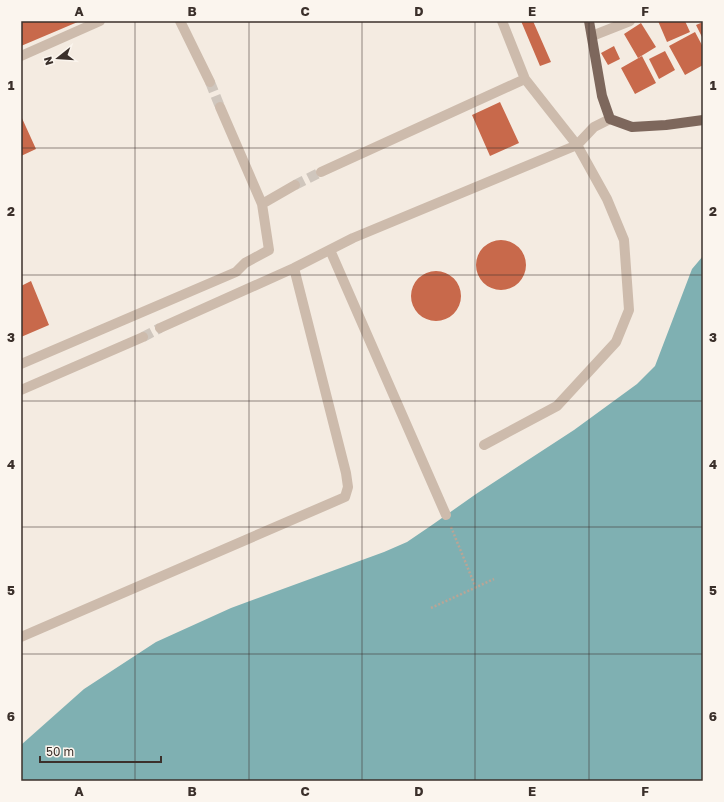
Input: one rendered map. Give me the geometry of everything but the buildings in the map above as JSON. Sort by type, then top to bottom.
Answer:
[{"type":"main road","points":[[589,21],[602,96],[610,119],[632,127],[666,125],[703,120]]},
{"type":"street","points":[[21,56],[100,21]]},
{"type":"street","points":[[180,21],[210,82]]},
{"type":"street","points":[[484,445],[557,406],[616,342],[629,310],[624,240],[607,199],[577,145],[525,79],[502,21]]},
{"type":"street","points":[[592,36],[630,21]]},
{"type":"street","points":[[321,172],[525,79]]},
{"type":"street","points":[[21,364],[236,272],[245,263],[269,250],[262,204],[220,107]]},
{"type":"street","points":[[160,328],[294,268],[353,238],[577,145],[594,127],[610,119]]},
{"type":"street","points":[[262,204],[295,185]]},
{"type":"street","points":[[330,250],[446,515]]},
{"type":"street","points":[[21,637],[345,497],[348,487],[346,473],[294,268]]},
{"type":"street","points":[[21,390],[143,337]]},
{"type":"path","points":[[446,515],[476,588]]},
{"type":"path","points":[[431,608],[494,579]]},
{"type":"water","points":[[703,256],[703,781],[21,781],[21,745],[84,689],[156,642],[231,608],[384,552],[407,542],[476,494],[574,430],[637,384],[655,366],[692,269]]},
{"type":"tunnel","points":[[210,82],[220,107]]},
{"type":"tunnel","points":[[295,185],[321,172]]},
{"type":"tunnel","points":[[143,337],[160,328]]}]
